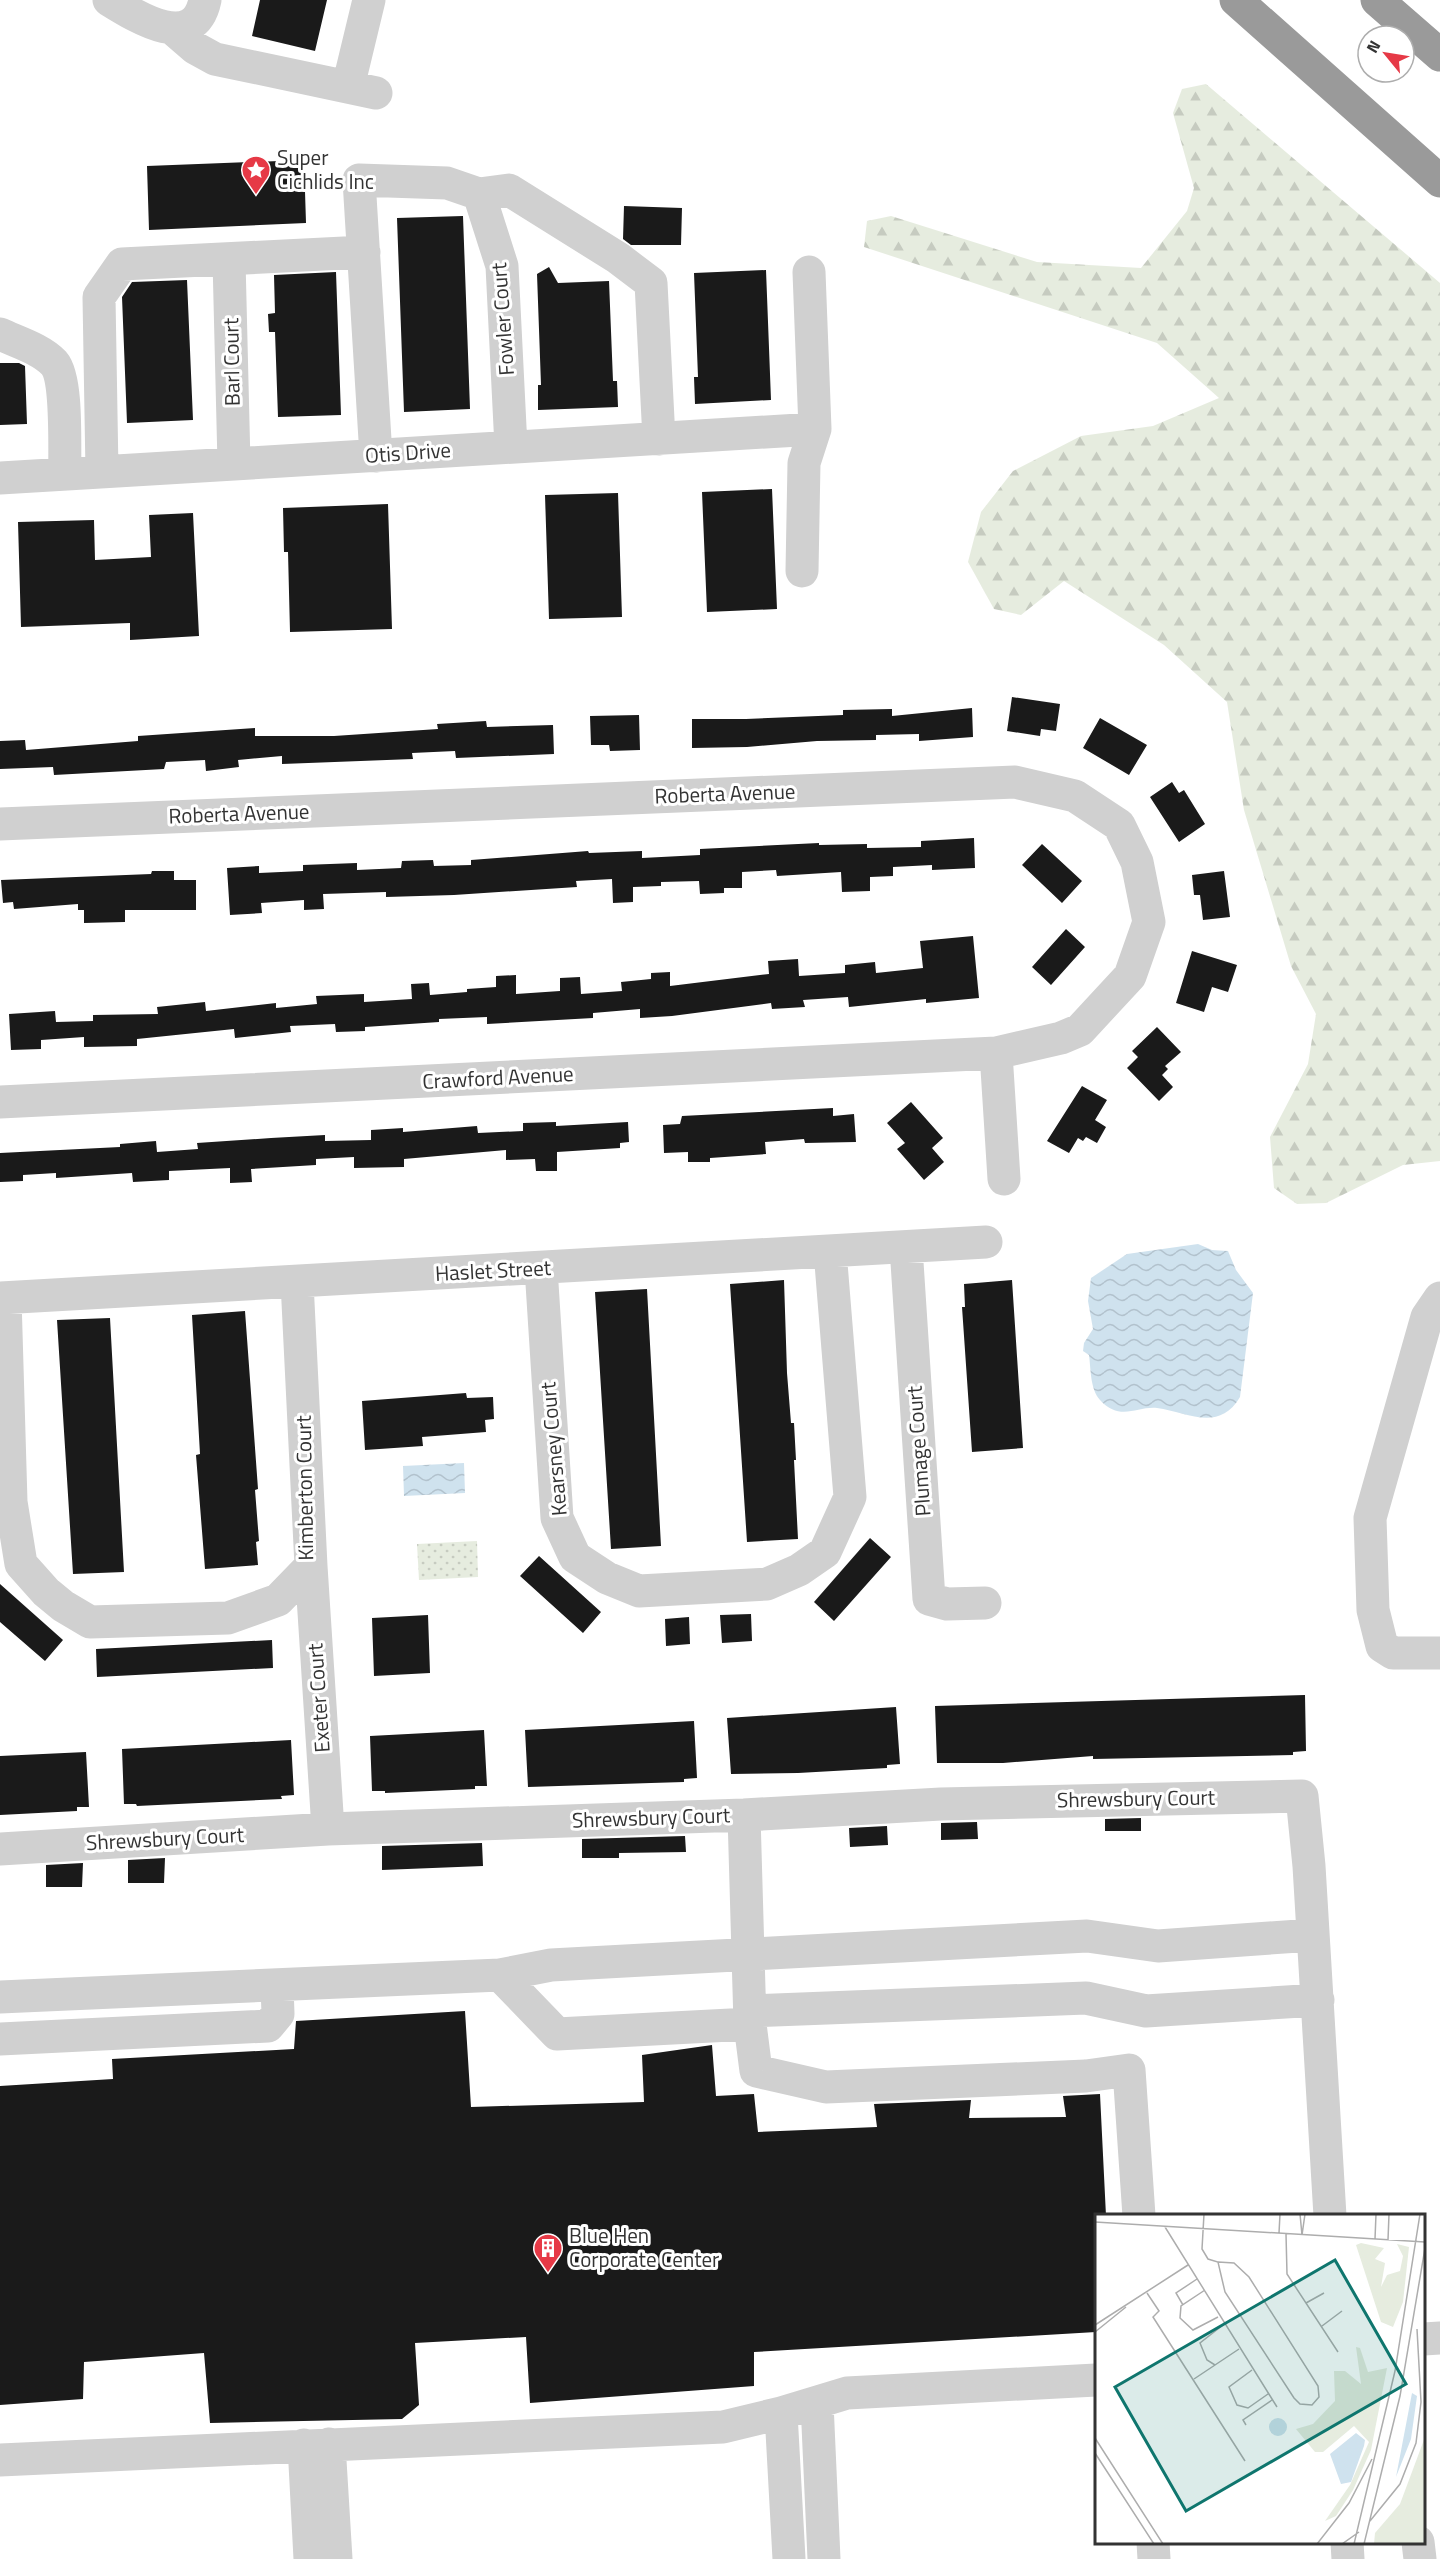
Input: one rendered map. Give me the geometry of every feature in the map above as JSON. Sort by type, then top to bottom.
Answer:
[{"type":"highway","points":[[1236,0],[1440,181]]},
{"type":"highway","points":[[1377,0],[1440,55]]},
{"type":"street","points":[[112,1],[152,24],[173,29],[191,25],[202,15],[205,0]]},
{"type":"street","points":[[173,29],[195,48],[215,58],[362,90],[369,0]]},
{"type":"street","points":[[376,456],[359,180],[447,183],[479,194],[509,190],[618,258],[651,283],[659,439]]},
{"type":"street","name":"Fowler Court","points":[[479,194],[502,266],[511,447]]},
{"type":"street","points":[[102,472],[99,297],[122,264],[364,252]]},
{"type":"street","name":"Barl Court","points":[[229,260],[234,464]]},
{"type":"street","points":[[802,571],[804,463],[815,429],[809,272]]},
{"type":"street","points":[[0,334],[45,356],[55,364],[62,380],[65,474]]},
{"type":"street","name":"Otis Drive","points":[[0,478],[815,429]]},
{"type":"street","name":"Roberta Avenue","points":[[0,824],[1015,782],[1075,796],[1119,825],[1137,862],[1149,922],[1130,976],[1080,1030],[1061,1038],[996,1053]]},
{"type":"street","points":[[996,1053],[1004,1179]]},
{"type":"street","name":"Crawford Avenue","points":[[0,1102],[996,1053]]},
{"type":"street","name":"Haslet Street","points":[[2,1298],[986,1242]]},
{"type":"street","name":"Plumage Court","points":[[906,1247],[929,1599],[947,1604],[985,1603]]},
{"type":"street","name":"Kearsney Court","points":[[541,1268],[557,1518],[575,1557],[607,1578],[639,1591],[767,1584],[799,1570],[825,1552],[850,1497],[830,1251]]},
{"type":"street","name":"Kimberton Court","points":[[2,1298],[11,1502],[21,1564],[46,1592],[63,1606],[90,1622],[228,1618],[278,1600],[311,1566],[297,1282]]},
{"type":"street","points":[[1440,1298],[1427,1317],[1370,1518],[1373,1610],[1382,1646],[1392,1653],[1440,1653]]},
{"type":"street","name":"Exeter Court","points":[[311,1566],[328,1829]]},
{"type":"street","name":"Shrewsbury Court","points":[[0,1849],[328,1829],[744,1815],[941,1804],[1302,1796],[1313,1935]]},
{"type":"street","points":[[744,1815],[750,2018],[756,2070],[826,2087],[1086,2076],[1129,2070],[1139,2214]]},
{"type":"street","points":[[0,1997],[500,1976],[551,1965],[1087,1936],[1158,1946],[1313,1935],[1330,2214]]},
{"type":"street","points":[[500,1976],[557,2034],[750,2018],[1086,1998],[1146,2011],[1318,2000]]},
{"type":"street","points":[[0,2038],[268,2026],[278,2014],[277,1986]]},
{"type":"street","points":[[82,1994],[82,2035]]},
{"type":"street","points":[[1425,2339],[1440,2338]]},
{"type":"street","points":[[0,2460],[723,2427],[781,2413],[847,2393],[1095,2380]]},
{"type":"street","points":[[817,2403],[824,2559]]},
{"type":"street","points":[[781,2413],[789,2559]]},
{"type":"street","points":[[310,2559],[316,2444]]},
{"type":"street","points":[[316,2444],[336,2559]]},
{"type":"street","points":[[1425,2539],[1440,2538]]},
{"type":"street","points":[[1153,2544],[1154,2559]]},
{"type":"street","points":[[1347,2544],[1348,2559]]},
{"type":"street","points":[[1418,2544],[1420,2559]]},
{"type":"green space","points":[[1206,84],[1440,283],[1440,1161],[1403,1165],[1326,1203],[1297,1204],[1274,1188],[1270,1137],[1308,1064],[1316,1014],[1291,966],[1244,810],[1227,702],[1164,645],[1064,581],[1021,615],[994,609],[968,562],[981,512],[1013,471],[1081,436],[1153,426],[1219,398],[1157,343],[864,247],[867,221],[891,216],[1037,262],[1141,268],[1187,211],[1194,188],[1173,113],[1182,89]]},
{"type":"green space","points":[[477,1541],[478,1577],[419,1580],[417,1544]]},
{"type":"water","points":[[1198,1244],[1212,1250],[1228,1251],[1236,1270],[1253,1293],[1240,1397],[1232,1408],[1222,1414],[1202,1418],[1157,1408],[1122,1412],[1107,1407],[1094,1390],[1089,1355],[1083,1351],[1084,1343],[1093,1329],[1088,1301],[1091,1278],[1127,1254]]},
{"type":"water","points":[[464,1463],[465,1493],[404,1496],[403,1466]]},
{"type":"building","points":[[260,0],[327,0],[315,51],[252,36]]},
{"type":"building","points":[[304,160],[306,223],[149,230],[147,166]]},
{"type":"building","points":[[624,206],[682,208],[681,245],[631,245],[623,239]]},
{"type":"building","points":[[463,216],[470,409],[404,412],[397,218]]},
{"type":"building","points":[[549,267],[558,283],[609,281],[613,381],[617,381],[618,407],[538,410],[538,385],[541,385],[537,274]]},
{"type":"building","points":[[766,270],[771,400],[695,404],[694,377],[698,377],[694,273]]},
{"type":"building","points":[[336,272],[341,415],[278,417],[275,332],[269,332],[268,314],[275,313],[274,275]]},
{"type":"building","points":[[187,280],[193,420],[127,423],[122,297],[132,282]]},
{"type":"building","points":[[0,363],[19,363],[25,366],[27,424],[0,425]]},
{"type":"building","points":[[772,489],[777,609],[707,612],[702,492]]},
{"type":"building","points":[[618,493],[622,617],[549,619],[545,495]]},
{"type":"building","points":[[388,504],[392,629],[290,632],[288,552],[284,552],[283,508]]},
{"type":"building","points":[[193,513],[199,636],[130,640],[130,623],[21,627],[18,522],[94,520],[95,560],[151,557],[149,515]]},
{"type":"building","points":[[1012,697],[1060,704],[1056,731],[1041,729],[1040,736],[1007,731]]},
{"type":"building","points":[[972,708],[973,737],[919,741],[919,734],[876,735],[876,740],[692,748],[692,719],[843,715],[843,710],[892,709],[892,716]]},
{"type":"building","points":[[639,715],[640,750],[610,751],[609,745],[591,745],[590,716]]},
{"type":"building","points":[[1100,718],[1147,745],[1129,775],[1083,748]]},
{"type":"building","points":[[486,721],[487,727],[553,725],[554,754],[456,758],[455,751],[412,753],[413,759],[282,764],[282,756],[238,760],[239,767],[206,771],[205,760],[166,762],[164,769],[54,775],[53,767],[0,769],[0,741],[25,740],[26,750],[138,741],[138,736],[255,728],[255,736],[334,736],[438,729],[437,724]]},
{"type":"building","points":[[1172,782],[1179,793],[1184,790],[1205,824],[1179,842],[1150,797]]},
{"type":"building","points":[[974,838],[975,868],[932,870],[932,865],[893,867],[893,876],[870,877],[870,891],[842,892],[841,872],[777,876],[776,870],[742,872],[742,888],[724,888],[724,893],[700,894],[699,881],[661,882],[661,886],[633,887],[633,902],[613,903],[612,879],[576,881],[577,887],[454,895],[386,897],[386,892],[323,894],[324,909],[304,910],[304,900],[261,903],[262,913],[230,915],[227,868],[259,866],[259,873],[303,871],[303,865],[357,863],[357,870],[401,868],[402,861],[433,860],[434,866],[471,865],[471,860],[588,851],[589,853],[642,851],[642,858],[700,855],[700,849],[819,843],[819,845],[867,844],[867,848],[921,847],[921,841]]},
{"type":"building","points":[[1042,844],[1082,881],[1062,903],[1022,865]]},
{"type":"building","points":[[152,871],[174,871],[174,880],[196,880],[196,910],[125,910],[125,922],[84,923],[84,910],[78,910],[78,904],[14,909],[13,902],[3,903],[1,880],[151,874]]},
{"type":"building","points":[[1224,871],[1230,917],[1203,920],[1200,895],[1194,895],[1192,875]]},
{"type":"building","points":[[1066,929],[1085,947],[1051,985],[1032,967]]},
{"type":"building","points":[[973,936],[979,998],[926,1003],[926,999],[849,1007],[848,997],[803,1000],[805,1007],[772,1009],[771,1003],[640,1018],[640,1009],[593,1013],[593,1018],[487,1024],[487,1017],[439,1019],[439,1022],[365,1027],[365,1031],[336,1032],[335,1024],[290,1026],[291,1032],[235,1038],[234,1029],[137,1039],[137,1046],[84,1047],[84,1037],[41,1040],[41,1049],[11,1050],[9,1014],[55,1011],[56,1022],[93,1021],[93,1015],[158,1014],[157,1007],[205,1002],[206,1011],[276,1003],[276,1008],[317,1004],[316,996],[364,994],[364,1002],[412,999],[411,984],[429,983],[430,995],[467,992],[467,989],[496,987],[496,976],[516,975],[516,994],[560,991],[560,978],[580,977],[581,994],[622,991],[621,982],[651,979],[651,973],[670,972],[670,986],[769,974],[768,961],[798,959],[799,976],[845,973],[845,965],[875,962],[876,973],[923,968],[920,941]]},
{"type":"building","points":[[1192,951],[1237,965],[1228,992],[1212,987],[1204,1012],[1176,1003]]},
{"type":"building","points":[[1157,1027],[1181,1052],[1165,1066],[1168,1069],[1162,1075],[1173,1087],[1159,1101],[1127,1068],[1138,1057],[1132,1051]]},
{"type":"building","points":[[1082,1086],[1107,1100],[1095,1120],[1106,1127],[1097,1143],[1086,1137],[1083,1141],[1078,1138],[1069,1153],[1047,1141]]},
{"type":"building","points":[[911,1102],[943,1138],[932,1148],[944,1162],[924,1180],[897,1149],[905,1143],[887,1123]]},
{"type":"building","points":[[833,1108],[833,1116],[854,1114],[856,1142],[805,1143],[804,1139],[765,1142],[766,1154],[710,1158],[710,1162],[688,1162],[688,1152],[664,1153],[663,1125],[680,1124],[682,1116]]},
{"type":"building","points":[[556,1122],[556,1126],[628,1122],[629,1142],[620,1143],[620,1148],[557,1152],[557,1171],[536,1171],[535,1159],[506,1160],[506,1150],[404,1159],[404,1167],[354,1168],[354,1157],[316,1159],[316,1165],[251,1169],[252,1182],[230,1183],[230,1168],[169,1171],[169,1180],[133,1182],[132,1173],[56,1178],[56,1173],[23,1175],[23,1181],[0,1182],[0,1153],[120,1147],[120,1144],[156,1141],[157,1152],[198,1149],[197,1143],[271,1138],[325,1135],[325,1141],[371,1140],[371,1130],[403,1128],[403,1132],[477,1126],[478,1133],[523,1131],[523,1123]]},
{"type":"building","points":[[784,1280],[787,1373],[791,1423],[794,1423],[796,1460],[794,1460],[798,1539],[747,1542],[730,1284]]},
{"type":"building","points":[[1012,1280],[1023,1448],[972,1452],[962,1307],[965,1307],[964,1284]]},
{"type":"building","points":[[647,1289],[661,1546],[611,1549],[595,1292]]},
{"type":"building","points":[[245,1311],[258,1489],[255,1490],[259,1541],[256,1542],[258,1565],[205,1569],[196,1455],[200,1454],[192,1315]]},
{"type":"building","points":[[110,1318],[124,1572],[73,1574],[57,1320]]},
{"type":"building","points":[[466,1393],[467,1398],[493,1397],[494,1419],[485,1420],[486,1432],[422,1437],[423,1446],[365,1450],[362,1401]]},
{"type":"building","points":[[870,1538],[891,1557],[834,1621],[814,1602]]},
{"type":"building","points":[[539,1556],[601,1612],[583,1633],[520,1576]]},
{"type":"building","points":[[0,1584],[63,1640],[45,1661],[0,1622]]},
{"type":"building","points":[[751,1614],[752,1641],[722,1643],[720,1615]]},
{"type":"building","points":[[428,1615],[430,1673],[374,1676],[372,1618]]},
{"type":"building","points":[[689,1617],[690,1644],[666,1646],[665,1619]]},
{"type":"building","points":[[272,1640],[273,1668],[97,1677],[96,1649]]},
{"type":"building","points":[[1305,1695],[1306,1751],[1293,1752],[1293,1755],[1093,1759],[1093,1756],[1003,1763],[937,1763],[935,1706]]},
{"type":"building","points":[[896,1707],[900,1764],[887,1765],[887,1768],[731,1774],[727,1718]]},
{"type":"building","points":[[694,1721],[697,1778],[684,1779],[684,1782],[528,1787],[525,1730]]},
{"type":"building","points":[[484,1730],[487,1786],[475,1786],[475,1789],[385,1793],[385,1791],[372,1791],[370,1736]]},
{"type":"building","points":[[291,1740],[294,1795],[281,1796],[282,1799],[137,1806],[136,1804],[124,1804],[122,1749]]},
{"type":"building","points":[[86,1752],[89,1807],[77,1807],[77,1811],[0,1815],[0,1756]]},
{"type":"building","points":[[1141,1818],[1141,1831],[1105,1831],[1105,1819]]},
{"type":"building","points":[[977,1822],[978,1839],[941,1840],[941,1823]]},
{"type":"building","points":[[887,1826],[888,1845],[850,1847],[849,1828]]},
{"type":"building","points":[[685,1836],[686,1852],[619,1853],[619,1858],[582,1858],[582,1839]]},
{"type":"building","points":[[482,1843],[483,1866],[382,1870],[382,1846]]},
{"type":"building","points":[[165,1858],[164,1883],[128,1883],[128,1860]]},
{"type":"building","points":[[83,1863],[82,1887],[46,1887],[46,1865]]},
{"type":"building","name":"Blue Hen Corporate Center","points":[[465,2011],[471,2107],[644,2102],[642,2055],[712,2045],[716,2096],[754,2094],[758,2132],[877,2127],[874,2104],[971,2100],[969,2118],[1066,2117],[1063,2096],[1100,2094],[1106,2214],[1095,2214],[1095,2332],[754,2352],[754,2386],[530,2403],[526,2337],[415,2343],[419,2405],[402,2419],[210,2423],[204,2353],[84,2362],[83,2399],[0,2405],[0,2086],[113,2079],[112,2059],[294,2049],[296,2021]]},
{"type":"place","name":"Super Cichlids Inc","points":[[256,196]]},
{"type":"place","name":"Blue Hen Corporate Center","points":[[548,2274]]}]
